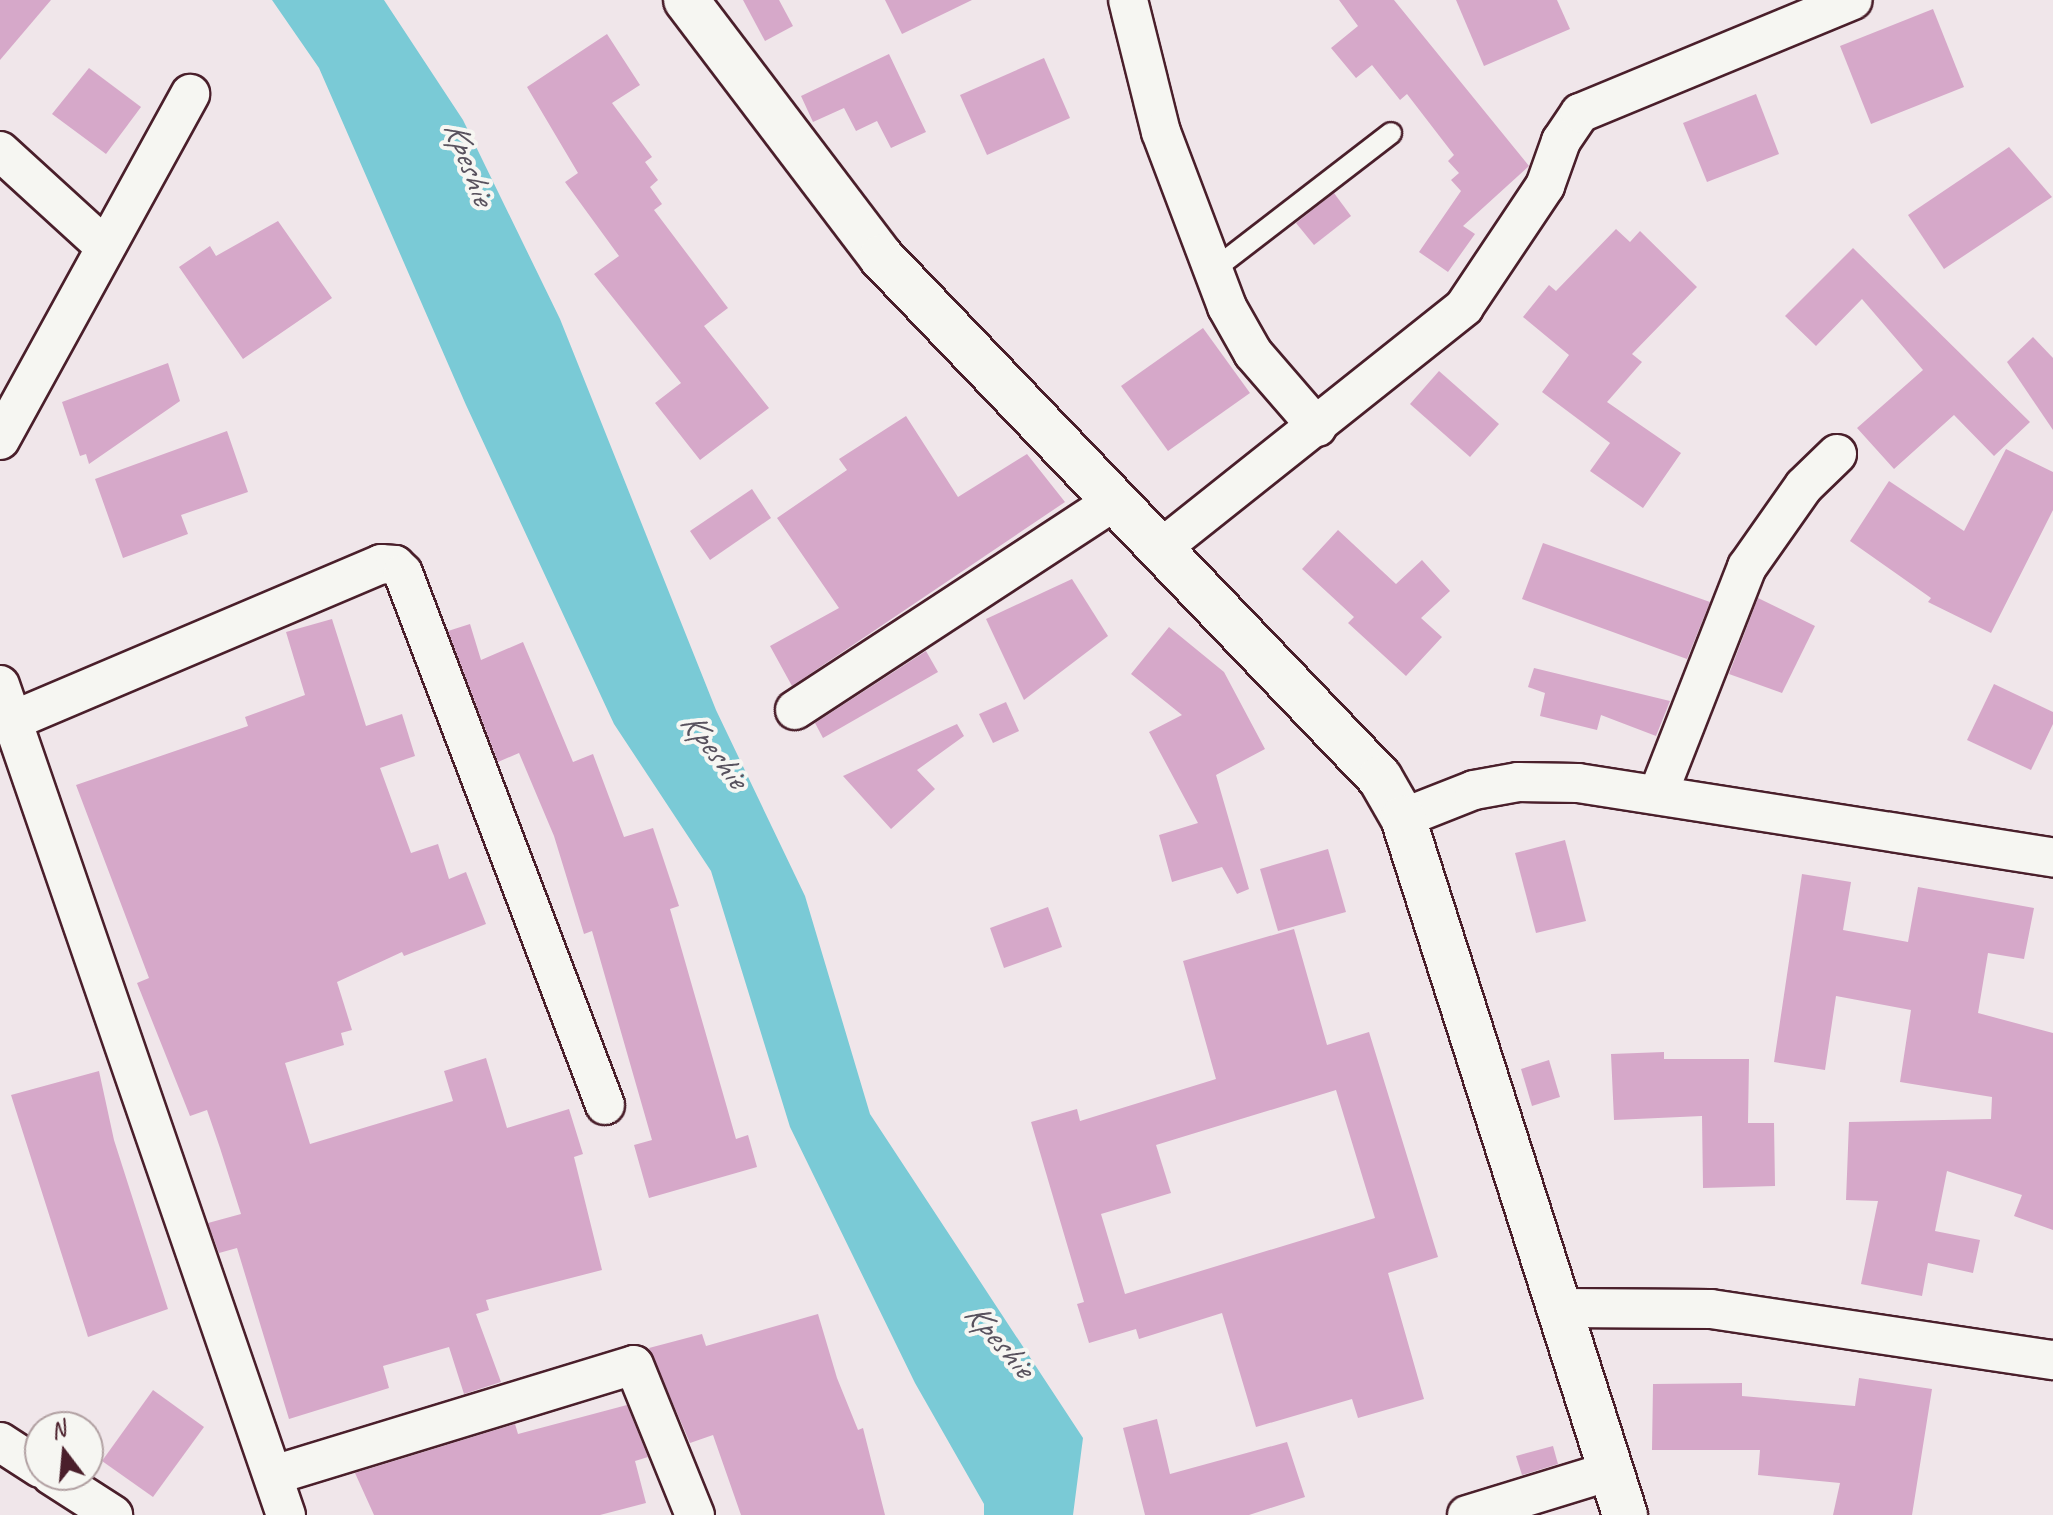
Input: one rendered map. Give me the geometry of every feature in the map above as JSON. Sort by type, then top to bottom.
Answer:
[{"type":"street","points":[[686,0],[881,257],[1380,778],[1403,818],[1625,1515]]},
{"type":"street","points":[[1128,0],[1161,132],[1212,271],[1253,353],[1317,427]]},
{"type":"street","points":[[1159,550],[1464,307],[1545,186],[1561,141],[1580,113],[1853,0]]},
{"type":"street","points":[[0,440],[190,94]]},
{"type":"street","points":[[0,151],[105,247]]},
{"type":"street","points":[[1658,794],[1747,567],[1804,486],[1837,454]]},
{"type":"street","points":[[795,710],[1113,502]]},
{"type":"street","points":[[14,720],[381,564],[395,565],[403,573],[605,1105]]},
{"type":"street","points":[[0,685],[286,1515]]},
{"type":"street","points":[[1403,818],[1474,790],[1518,782],[1658,794],[2053,857]]},
{"type":"street","points":[[1561,1308],[1711,1309],[2053,1360]]},
{"type":"street","points":[[274,1475],[634,1365],[695,1515]]},
{"type":"street","points":[[0,1442],[24,1458]]},
{"type":"street","points":[[1467,1515],[1610,1471]]},
{"type":"street","points":[[76,1491],[113,1515]]},
{"type":"lane","points":[[1212,271],[1391,133]]},
{"type":"water","name":"Kpeshie","points":[[272,0],[384,0],[463,120],[560,319],[716,710],[805,896],[870,1114],[1083,1438],[1073,1515],[984,1515],[984,1504],[915,1383],[790,1127],[711,871],[614,724],[466,405],[319,68]]},
{"type":"building","points":[[0,0],[51,0],[0,60]]},
{"type":"building","points":[[743,0],[779,0],[793,26],[765,41]]},
{"type":"building","points":[[885,0],[972,0],[902,34]]},
{"type":"building","points":[[1339,0],[1394,0],[1529,166],[1463,226],[1475,234],[1448,272],[1419,252],[1461,191],[1451,180],[1459,173],[1448,161],[1454,155],[1407,94],[1400,100],[1372,65],[1356,78],[1331,48],[1358,26]]},
{"type":"building","points":[[1456,0],[1557,0],[1570,29],[1484,66]]},
{"type":"building","points":[[1933,9],[1964,87],[1871,124],[1840,46]]},
{"type":"building","points":[[607,34],[640,85],[612,103],[652,157],[645,162],[658,180],[650,187],[662,204],[654,210],[728,308],[704,326],[769,408],[700,460],[655,403],[681,383],[594,274],[619,256],[565,182],[578,173],[527,87]]},
{"type":"building","points":[[889,54],[926,132],[891,148],[877,121],[856,131],[844,108],[813,122],[801,96]]},
{"type":"building","points":[[1044,58],[1070,118],[987,155],[960,95]]},
{"type":"building","points":[[89,68],[141,107],[106,154],[52,114]]},
{"type":"building","points":[[1756,94],[1779,154],[1707,182],[1683,123]]},
{"type":"building","points":[[2009,147],[2052,197],[1944,269],[1908,215]]},
{"type":"building","points":[[1334,193],[1351,216],[1314,245],[1296,223]]},
{"type":"building","points":[[278,221],[332,298],[243,359],[179,267],[210,246],[216,256]]},
{"type":"building","points":[[1616,229],[1630,242],[1640,231],[1697,287],[1632,354],[1642,362],[1607,402],[1681,453],[1643,508],[1590,471],[1610,443],[1542,392],[1569,355],[1523,317],[1549,285],[1556,291]]},
{"type":"building","points":[[1853,248],[2030,422],[1994,456],[1954,415],[1894,469],[1857,428],[1923,370],[1862,299],[1816,346],[1785,316]]},
{"type":"building","points":[[1203,328],[1250,393],[1168,451],[1121,386]]},
{"type":"building","points":[[2033,337],[2053,358],[2053,430],[2007,362]]},
{"type":"building","points":[[168,363],[180,401],[89,464],[86,454],[80,456],[62,402]]},
{"type":"building","points":[[1439,371],[1499,424],[1470,457],[1410,404]]},
{"type":"building","points":[[906,416],[958,497],[1027,454],[1065,502],[792,686],[770,646],[839,608],[777,518],[847,470],[839,459]]},
{"type":"building","points":[[227,431],[248,492],[181,515],[188,534],[123,558],[95,479]]},
{"type":"building","points":[[2006,449],[2053,472],[2053,510],[1991,633],[1928,602],[1931,598],[1850,541],[1889,481],[1964,531]]},
{"type":"building","points":[[752,489],[771,518],[710,560],[690,531]]},
{"type":"building","points":[[1338,530],[1396,584],[1422,560],[1450,591],[1421,618],[1442,637],[1406,676],[1348,623],[1354,617],[1302,569]]},
{"type":"building","points":[[1543,543],[1710,602],[1687,659],[1522,599]]},
{"type":"building","points":[[1072,579],[1108,636],[1024,700],[986,619]]},
{"type":"building","points":[[1758,598],[1815,626],[1782,693],[1729,674]]},
{"type":"building","points":[[332,619],[366,726],[402,714],[415,756],[380,768],[411,853],[438,844],[449,879],[466,872],[486,924],[404,956],[402,952],[337,982],[352,1030],[341,1033],[344,1045],[285,1063],[310,1144],[453,1101],[444,1071],[486,1058],[507,1128],[569,1109],[583,1154],[574,1157],[602,1270],[486,1300],[489,1310],[476,1314],[501,1382],[464,1394],[449,1347],[383,1366],[389,1388],[289,1419],[237,1248],[219,1253],[208,1223],[241,1214],[220,1148],[207,1110],[190,1116],[137,983],[149,978],[76,785],[248,726],[245,717],[305,695],[286,632]]},
{"type":"building","points":[[470,624],[481,660],[523,642],[573,762],[593,754],[624,837],[653,828],[679,906],[670,909],[736,1139],[748,1135],[757,1167],[649,1198],[634,1145],[652,1140],[592,931],[584,934],[554,836],[519,753],[498,762],[448,631]]},
{"type":"building","points":[[1169,627],[1224,672],[1265,749],[1216,775],[1249,889],[1237,894],[1222,867],[1172,882],[1159,835],[1198,823],[1149,732],[1182,715],[1131,674]]},
{"type":"building","points":[[926,651],[938,672],[823,738],[815,723]]},
{"type":"building","points":[[1534,668],[1670,701],[1656,736],[1601,715],[1597,730],[1540,716],[1545,693],[1528,687]]},
{"type":"building","points":[[1994,684],[2053,712],[2053,724],[2031,770],[1967,740]]},
{"type":"building","points":[[1006,702],[1019,731],[993,743],[979,714]]},
{"type":"building","points":[[957,724],[964,736],[917,770],[935,789],[891,829],[843,776]]},
{"type":"building","points":[[1565,840],[1586,921],[1536,933],[1515,853]]},
{"type":"building","points":[[1328,849],[1346,912],[1278,931],[1260,869]]},
{"type":"building","points":[[1802,874],[1851,882],[1843,930],[1908,942],[1918,887],[2034,908],[2024,959],[1988,953],[1978,1013],[2053,1033],[2053,1230],[2014,1216],[2022,1195],[1947,1171],[1935,1231],[1980,1240],[1973,1273],[1928,1263],[1922,1296],[1861,1284],[1878,1201],[1846,1200],[1849,1122],[1991,1119],[1992,1097],[1900,1082],[1911,1010],[1836,996],[1825,1070],[1774,1062]]},
{"type":"building","points":[[1048,907],[1062,947],[1004,968],[990,928]]},
{"type":"building","points":[[1294,929],[1327,1045],[1369,1032],[1438,1257],[1388,1273],[1424,1399],[1358,1418],[1352,1399],[1256,1427],[1222,1313],[1139,1339],[1136,1329],[1089,1343],[1077,1304],[1084,1302],[1031,1122],[1077,1109],[1080,1121],[1216,1079],[1183,961]],"holes":[[[1336,1090],[1375,1218],[1125,1294],[1101,1214],[1171,1193],[1156,1145]]]},
{"type":"building","points":[[1664,1052],[1664,1059],[1749,1059],[1748,1123],[1774,1123],[1775,1186],[1703,1188],[1702,1116],[1614,1120],[1611,1054]]},
{"type":"building","points":[[1549,1060],[1560,1097],[1532,1106],[1521,1069]]},
{"type":"building","points":[[99,1071],[114,1140],[168,1309],[88,1337],[11,1095]]},
{"type":"building","points":[[818,1314],[837,1378],[858,1430],[863,1428],[885,1515],[741,1515],[713,1435],[690,1443],[649,1348],[702,1334],[706,1346]]},
{"type":"building","points":[[1859,1378],[1932,1389],[1912,1515],[1833,1515],[1840,1483],[1758,1475],[1760,1450],[1652,1450],[1653,1384],[1742,1383],[1742,1396],[1855,1406]]},
{"type":"building","points":[[153,1390],[204,1427],[153,1497],[104,1462]]},
{"type":"building","points":[[627,1405],[648,1457],[635,1461],[646,1503],[600,1515],[374,1515],[355,1473],[515,1424],[518,1434]]},
{"type":"building","points":[[1157,1419],[1170,1474],[1287,1442],[1305,1497],[1249,1515],[1145,1515],[1123,1428]]},
{"type":"building","points":[[1553,1446],[1558,1464],[1522,1475],[1516,1456]]}]
